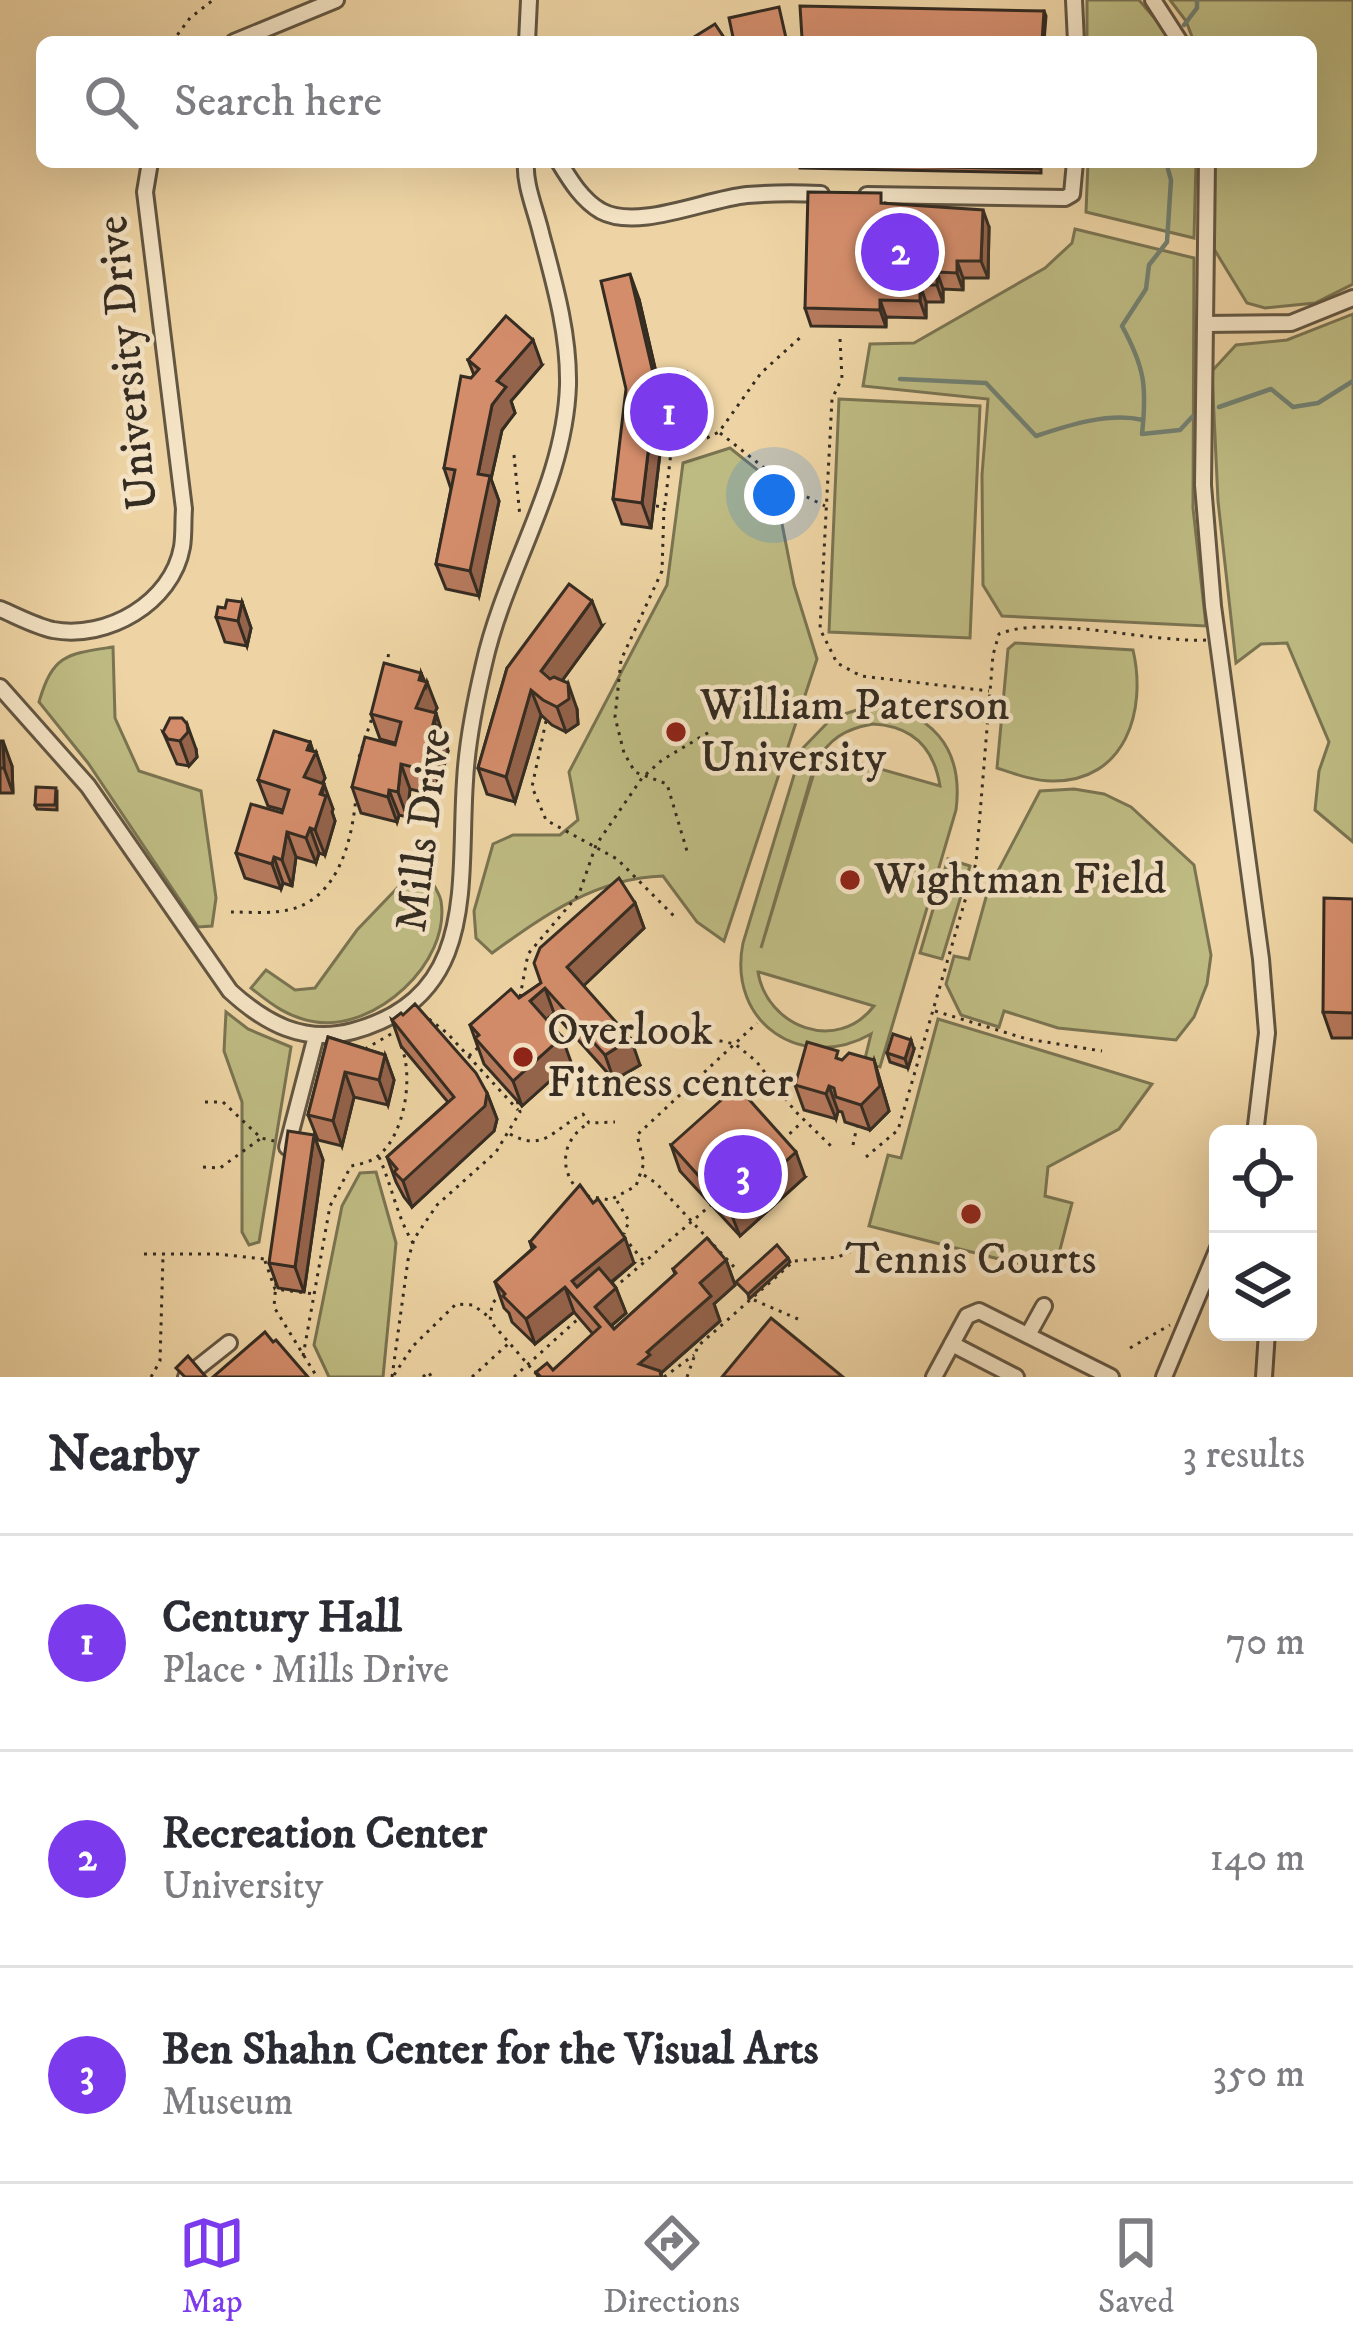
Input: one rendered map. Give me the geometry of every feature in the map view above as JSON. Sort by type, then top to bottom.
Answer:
[{"type":"street","points":[[249,36],[336,0]]},
{"type":"street","points":[[527,36],[529,0]]},
{"type":"street","points":[[1074,0],[1076,36]]},
{"type":"street","points":[[1153,0],[1176,36]]},
{"type":"street","name":"University Drive","points":[[0,610],[51,630],[83,632],[112,625],[146,606],[172,574],[182,549],[184,509],[145,192],[149,168]]},
{"type":"street","name":"Mills Drive","points":[[316,1036],[372,1025],[398,1012],[425,988],[452,944],[459,914],[465,775],[484,658],[556,464],[568,385],[560,303],[525,168]]},
{"type":"street","points":[[563,168],[589,201],[620,216],[641,217],[744,195],[829,194]]},
{"type":"street","points":[[852,194],[1065,199],[1072,194],[1074,168]]},
{"type":"street","points":[[1207,168],[1203,448],[1218,640],[1267,1033],[1256,1125]]},
{"type":"street","points":[[1205,325],[1291,323],[1353,298]]},
{"type":"street","points":[[0,688],[88,786],[230,992],[253,1013],[280,1027],[316,1036],[292,1117],[284,1164]]},
{"type":"street","points":[[1164,1377],[1209,1273]]},
{"type":"street","points":[[1028,1335],[1044,1306]]},
{"type":"street","points":[[934,1377],[967,1316],[979,1311],[1111,1377]]},
{"type":"street","points":[[1264,1377],[1266,1341]]},
{"type":"street","points":[[186,1377],[230,1343]]},
{"type":"street","points":[[952,1344],[1016,1377]]},
{"type":"path","points":[[176,36],[213,0]]},
{"type":"path","points":[[671,441],[707,438],[719,432],[761,373],[803,335]]},
{"type":"path","points":[[840,339],[842,378],[832,399],[820,629],[837,663],[862,676],[990,691]]},
{"type":"path","points":[[674,425],[662,571],[621,661],[615,717],[624,753],[642,778],[668,784],[687,851]]},
{"type":"path","points":[[719,432],[791,489],[826,506]]},
{"type":"path","points":[[514,455],[524,548]]},
{"type":"path","points":[[654,506],[664,507]]},
{"type":"path","points":[[866,1156],[898,1130],[976,863],[999,634],[1014,627],[1218,640]]},
{"type":"path","points":[[385,678],[389,650]]},
{"type":"path","points":[[358,763],[377,706]]},
{"type":"path","points":[[546,721],[532,787],[546,820],[617,859],[676,918]]},
{"type":"path","points":[[520,1002],[528,954],[578,894],[596,845],[642,778],[662,760],[711,731]]},
{"type":"path","points":[[231,912],[289,910],[321,890],[344,860],[353,832],[356,796]]},
{"type":"path","points":[[934,1011],[1027,1040],[1102,1052]]},
{"type":"path","points":[[416,1020],[434,1020],[520,1112]]},
{"type":"path","points":[[416,1032],[434,1020]]},
{"type":"path","points":[[607,1028],[629,1022],[735,1044],[756,1061],[833,1148]]},
{"type":"path","points":[[615,1122],[589,1123],[568,1145],[566,1171],[582,1194],[600,1200],[636,1186],[642,1175],[643,1150],[637,1135],[757,1023]]},
{"type":"path","points":[[364,1049],[398,1030]]},
{"type":"path","points":[[303,1356],[330,1206],[351,1166],[379,1156],[395,1134],[410,1070],[400,1045],[404,1039]]},
{"type":"path","points":[[469,1056],[485,1041]]},
{"type":"path","points":[[393,1377],[413,1243],[426,1216],[496,1153],[520,1112],[517,1100]]},
{"type":"path","points":[[205,1102],[223,1102],[261,1138],[278,1141]]},
{"type":"path","points":[[508,1133],[526,1143],[538,1143],[584,1114],[589,1123]]},
{"type":"path","points":[[777,1145],[804,1120]]},
{"type":"path","points":[[853,1145],[857,1126]]},
{"type":"path","points":[[203,1167],[220,1168],[261,1138]]},
{"type":"path","points":[[379,1156],[401,1224],[413,1243]]},
{"type":"path","points":[[642,1175],[656,1183],[736,1269]]},
{"type":"path","points":[[615,1198],[629,1221],[620,1237],[645,1264]]},
{"type":"path","points":[[608,1293],[711,1205]]},
{"type":"path","points":[[664,1377],[793,1262],[838,1258],[862,1247],[863,1238]]},
{"type":"path","points":[[144,1254],[218,1253],[283,1261]]},
{"type":"path","points":[[151,1377],[160,1360],[164,1255]]},
{"type":"path","points":[[787,1256],[793,1262]]},
{"type":"path","points":[[265,1259],[275,1289]]},
{"type":"path","points":[[277,1275],[274,1307],[317,1377]]},
{"type":"path","points":[[489,1317],[492,1304],[505,1288]]},
{"type":"path","points":[[275,1289],[314,1294]]},
{"type":"path","points":[[752,1299],[798,1319]]},
{"type":"path","points":[[393,1377],[413,1346],[456,1304],[473,1305],[489,1317],[538,1377]]},
{"type":"path","points":[[1130,1348],[1191,1314]]},
{"type":"path","points":[[514,1377],[579,1318]]},
{"type":"path","points":[[472,1377],[509,1343]]},
{"type":"path","points":[[687,1377],[695,1354]]},
{"type":"path","points":[[422,1377],[428,1372],[432,1377]]},
{"type":"shaded area","points":[[1087,0],[1139,0],[1166,36],[1087,36]]},
{"type":"shaded area","points":[[1170,0],[1353,0],[1353,284],[1315,303],[1265,308],[1247,303],[1214,249],[1212,168],[1317,168],[1317,36],[1192,36]]},
{"type":"shaded area","points":[[1088,168],[1196,168],[1194,238],[1086,212]]},
{"type":"shaded area","points":[[1075,229],[1194,258],[1193,508],[1206,626],[1002,616],[983,585],[982,475],[988,399],[863,386],[870,344],[914,343],[1045,268],[1072,243]]},
{"type":"shaded area","points":[[1353,314],[1353,842],[1315,810],[1319,771],[1329,742],[1287,643],[1261,644],[1236,663],[1218,501],[1212,371],[1236,345],[1287,340]]},
{"type":"shaded area","points":[[839,399],[980,406],[970,638],[829,632]]},
{"type":"shaded area","points":[[730,448],[774,483],[794,585],[817,659],[724,941],[697,922],[663,876],[593,891],[492,953],[476,938],[474,911],[493,844],[513,835],[560,835],[578,820],[569,772],[667,585],[683,463]]},
{"type":"shaded area","points":[[1015,643],[1133,650],[1137,696],[1133,718],[1114,756],[1098,769],[1052,781],[997,768],[1008,649]]},
{"type":"shaded area","points":[[113,647],[115,718],[139,771],[201,791],[216,898],[212,926],[198,927],[88,763],[39,702],[50,674],[64,659]]},
{"type":"shaded area","name":"Wightman Field","points":[[869,706],[910,715],[939,736],[954,768],[957,788],[956,810],[880,1067],[864,1063],[871,1034],[845,1045],[820,1047],[775,1033],[758,1017],[741,971],[743,943],[802,749],[832,718]],"holes":[[[873,724],[899,729],[919,742],[940,786],[824,753],[816,766],[761,948],[815,764],[826,748],[838,736]],[[759,972],[874,1006],[842,1029],[806,1028],[775,1007]]]},
{"type":"shaded area","points":[[1040,791],[1104,794],[1131,807],[1194,865],[1211,955],[1207,984],[1194,1017],[1176,1040],[1058,1028],[1004,1011],[999,1027],[961,1015],[946,984],[954,956],[969,959],[988,890]]},
{"type":"shaded area","points":[[948,859],[970,866],[942,959],[920,953]]},
{"type":"shaded area","points":[[429,877],[441,901],[434,947],[421,969],[384,1004],[362,1016],[316,1022],[281,1010],[251,988],[266,970],[295,990],[315,988],[357,930],[405,880]]},
{"type":"shaded area","points":[[226,1012],[248,1029],[291,1047],[259,1242],[249,1245],[242,1232],[242,1102],[224,1051]]},
{"type":"shaded area","points":[[938,1019],[1152,1084],[1119,1129],[1048,1167],[1045,1196],[1072,1203],[1054,1273],[869,1226],[888,1155],[901,1158]]},
{"type":"shaded area","points":[[376,1172],[396,1243],[383,1377],[329,1377],[314,1345],[342,1206],[360,1173]]},
{"type":"building","points":[[800,6],[1044,11],[1042,36],[802,36]]},
{"type":"building","points":[[779,7],[786,36],[733,36],[729,18]]},
{"type":"building","points":[[715,24],[723,36],[696,36]]},
{"type":"building","points":[[808,192],[881,193],[881,203],[983,210],[981,261],[957,261],[957,273],[937,272],[937,285],[920,285],[920,301],[880,300],[880,310],[805,308]]},
{"type":"building","points":[[630,274],[654,377],[687,372],[695,386],[688,399],[665,400],[655,395],[642,503],[613,499],[626,389],[601,281]]},
{"type":"building","points":[[506,316],[533,340],[497,381],[506,387],[492,405],[478,474],[490,476],[470,571],[436,564],[455,470],[444,468],[461,376],[471,378],[479,369],[468,360]]},
{"type":"building","points":[[569,584],[592,601],[541,671],[550,679],[568,683],[569,699],[557,707],[531,690],[506,777],[478,768],[507,668]]},
{"type":"building","points":[[227,600],[242,602],[238,621],[216,617],[218,607],[225,608]]},
{"type":"building","points":[[384,663],[421,673],[419,680],[427,682],[416,708],[436,713],[433,724],[438,726],[430,760],[424,758],[421,769],[401,764],[398,792],[389,790],[388,797],[352,787],[365,737],[395,745],[401,722],[371,714]]},
{"type":"building","points":[[170,718],[182,718],[187,724],[188,732],[180,741],[168,739],[163,732]]},
{"type":"building","points":[[274,731],[310,742],[307,750],[316,752],[304,777],[324,784],[320,794],[326,796],[315,830],[310,828],[306,838],[287,832],[282,860],[274,857],[272,864],[236,853],[251,804],[282,813],[289,790],[258,780]]},
{"type":"building","points":[[3,741],[4,768],[0,768]]},
{"type":"building","points":[[36,787],[56,788],[55,805],[35,805]]},
{"type":"building","points":[[619,878],[635,903],[567,967],[631,1039],[605,1055],[545,988],[530,1001],[562,1037],[513,1081],[475,1038],[479,1035],[470,1025],[511,989],[519,998],[541,983],[534,963],[540,948]]},
{"type":"building","points":[[1324,898],[1353,899],[1353,1013],[1323,1012]]},
{"type":"building","points":[[415,1004],[476,1073],[487,1093],[485,1106],[403,1181],[387,1157],[454,1097],[392,1020]]},
{"type":"building","points":[[893,1034],[911,1040],[905,1059],[887,1053]]},
{"type":"building","points":[[328,1037],[385,1055],[379,1080],[345,1072],[333,1121],[308,1115]]},
{"type":"building","points":[[807,1042],[838,1051],[836,1058],[842,1060],[849,1053],[874,1060],[880,1086],[861,1105],[836,1097],[829,1086],[826,1094],[795,1085]]},
{"type":"building","points":[[737,1086],[796,1152],[730,1211],[671,1145]]},
{"type":"building","points":[[288,1131],[314,1135],[295,1267],[269,1263]]},
{"type":"building","points":[[580,1185],[593,1203],[598,1199],[625,1238],[572,1281],[577,1287],[599,1268],[616,1288],[595,1307],[614,1329],[707,1238],[726,1260],[700,1283],[711,1296],[639,1364],[660,1371],[661,1377],[541,1377],[536,1372],[547,1363],[553,1370],[600,1327],[565,1287],[526,1319],[495,1282],[535,1247],[530,1242]]},
{"type":"building","points":[[777,1245],[788,1258],[748,1294],[736,1282]]},
{"type":"building","points":[[771,1318],[843,1377],[722,1377]]},
{"type":"building","points":[[265,1332],[308,1377],[213,1377]]},
{"type":"building","points":[[188,1356],[206,1377],[185,1377],[176,1368]]},
{"type":"waterway","points":[[1184,25],[1197,8],[1197,0]]},
{"type":"waterway","points":[[1168,168],[1167,242],[1149,265],[1146,289],[1122,326],[1142,378],[1142,434],[1180,430],[1192,417]]},
{"type":"waterway","points":[[900,379],[986,383],[1036,436],[1103,419],[1143,420]]},
{"type":"waterway","points":[[1219,407],[1271,389],[1293,407],[1318,403],[1353,381]]},
{"type":"place","name":"Recreation Center","points":[[900,252]]},
{"type":"place","name":"Century Hall","points":[[669,412]]},
{"type":"place","name":"William Paterson University","points":[[676,732]]},
{"type":"place","name":"Wightman Field","points":[[850,880]]},
{"type":"place","name":"Overlook Fitness center","points":[[523,1057]]},
{"type":"place","name":"Ben Shahn Center for the Visual Arts","points":[[743,1174]]},
{"type":"place","name":"Tennis Courts","points":[[971,1214]]}]
